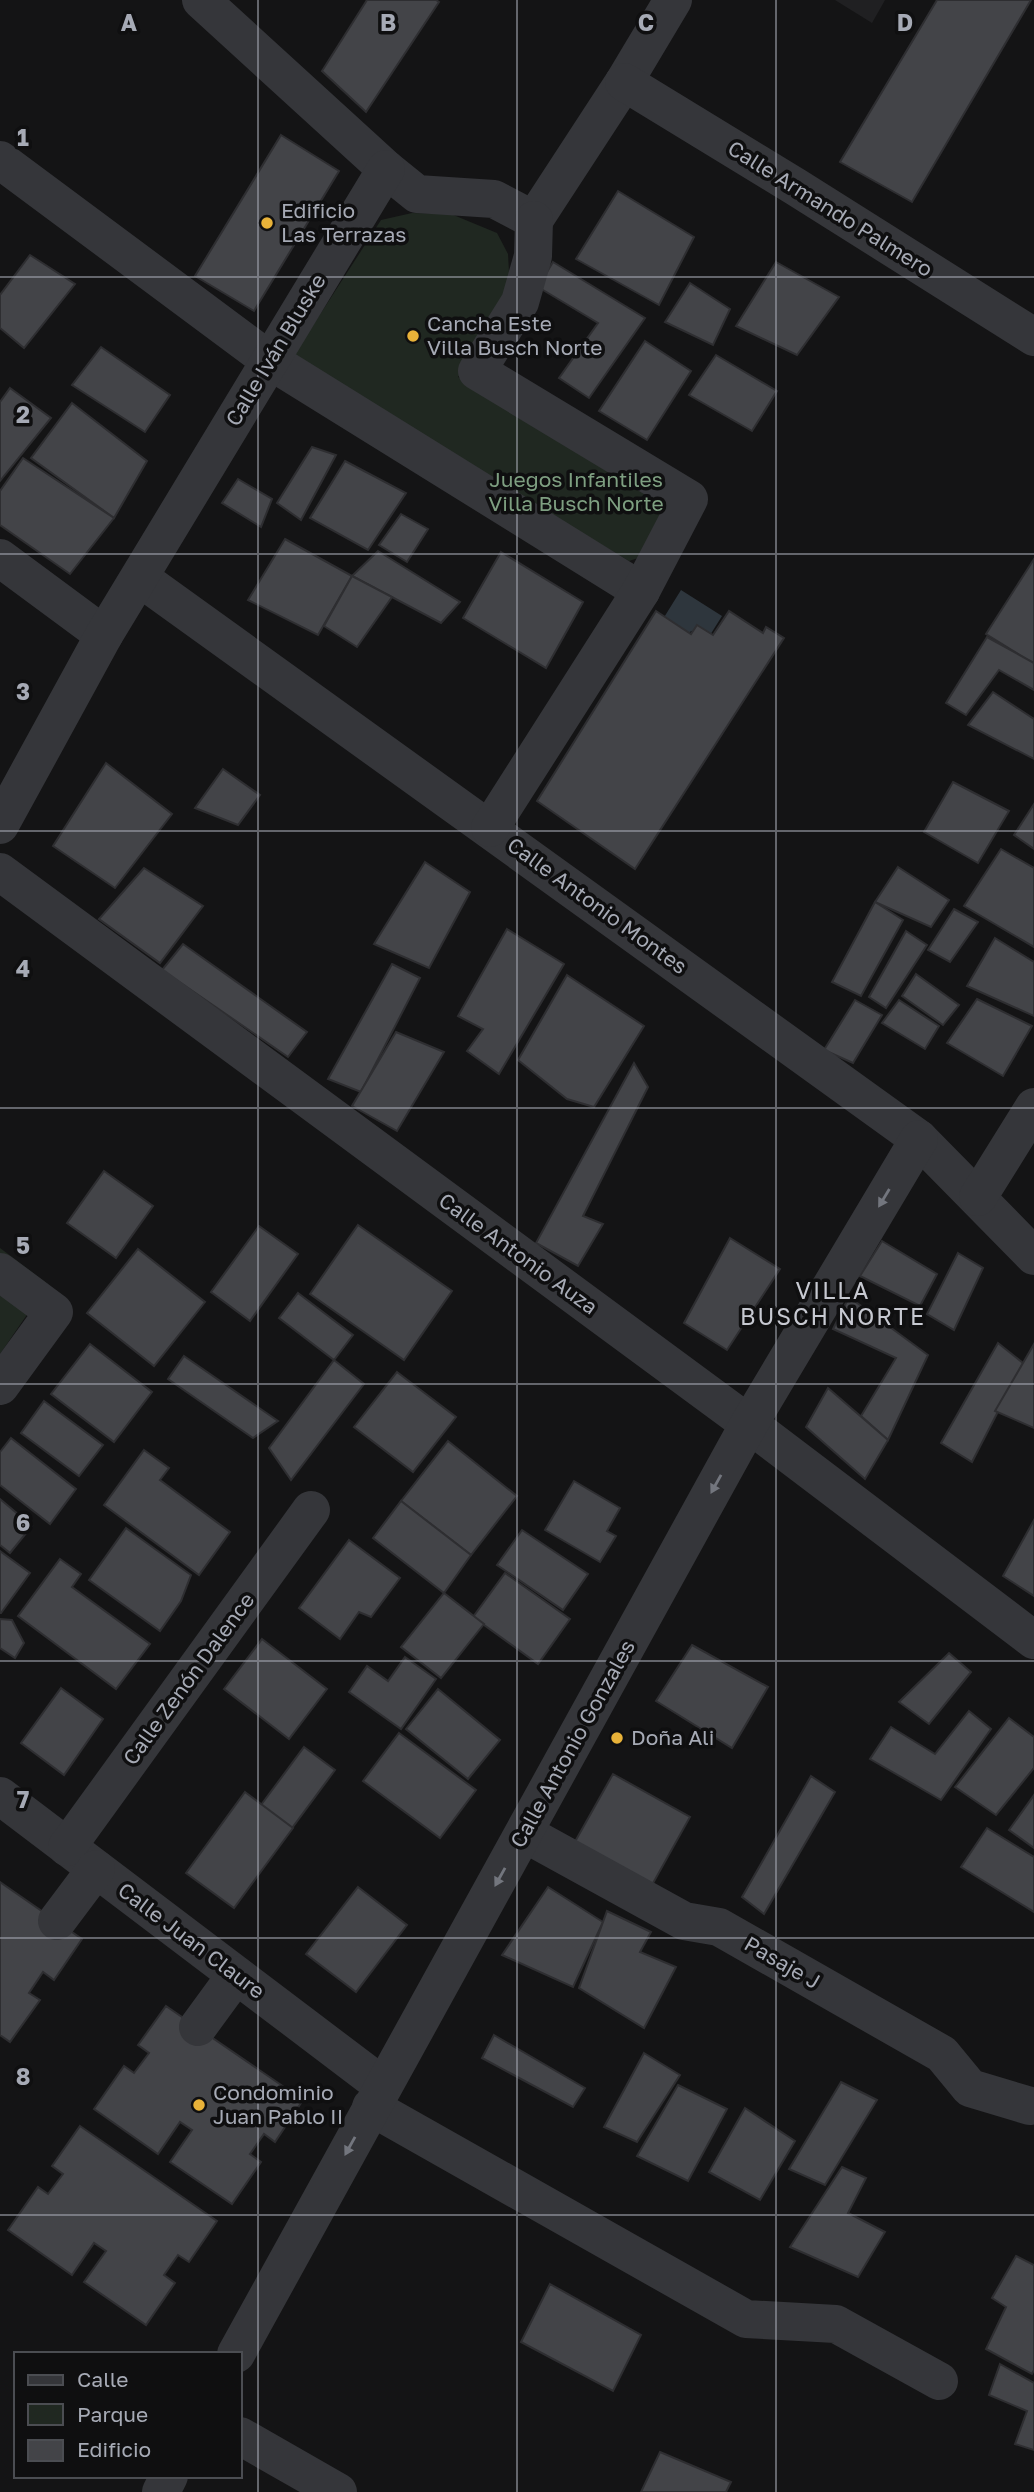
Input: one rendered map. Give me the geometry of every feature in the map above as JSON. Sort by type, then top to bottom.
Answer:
[{"type":"street","points":[[201,0],[386,169],[417,194],[494,200],[534,220]]},
{"type":"street","points":[[490,828],[641,591],[690,499],[477,371],[520,302],[533,257],[534,220],[624,82],[673,0]]},
{"type":"street","name":"Calle Armando Palmero","points":[[624,82],[1034,337]]},
{"type":"street","points":[[0,160],[269,360],[641,591]]},
{"type":"street","name":"Calle Iván Bluske","points":[[0,825],[104,635],[386,169]]},
{"type":"street","points":[[0,558],[104,635]]},
{"type":"street","name":"Calle Antonio Montes","points":[[140,578],[919,1139],[1034,1256]]},
{"type":"street","name":"Calle Antonio Auza","points":[[0,872],[749,1424],[1034,1640]]},
{"type":"street","points":[[978,1197],[1034,1107]]},
{"type":"street","name":"Calle Antonio Gonzales","points":[[237,2352],[749,1424],[919,1139]]},
{"type":"street","points":[[0,1272],[54,1312],[0,1387]]},
{"type":"street","name":"Calle Zenón Dalence","points":[[57,1921],[82,1858],[311,1510]]},
{"type":"street","name":"Calle Juan Claure","points":[[0,1797],[236,1975],[377,2097],[746,2319],[836,2324],[939,2381]]},
{"type":"street","name":"Pasaje J","points":[[524,1833],[684,1921],[719,1927],[942,2054],[970,2088],[1030,2106]]},
{"type":"street","points":[[198,2027],[236,1975]]},
{"type":"street","points":[[242,2437],[338,2492]]},
{"type":"shaded area","points":[[835,0],[885,0],[872,23]]},
{"type":"shaded area","points":[[681,590],[722,616],[707,640],[691,631],[688,635],[663,619]]},
{"type":"green space","name":"Juegos Infantiles Villa Busch Norte","points":[[412,213],[451,214],[497,233],[508,254],[510,290],[458,377],[656,497],[664,512],[644,556],[629,561],[290,361],[381,220]]},
{"type":"green space","points":[[0,1248],[48,1284],[0,1354]]},
{"type":"building","points":[[367,0],[439,2],[366,112],[322,71]]},
{"type":"building","points":[[937,0],[1031,0],[912,202],[840,162]]},
{"type":"building","name":"Edificio Las Terrazas","points":[[281,135],[339,171],[254,311],[195,276]]},
{"type":"building","points":[[618,191],[694,237],[659,305],[576,259]]},
{"type":"building","points":[[30,255],[75,284],[24,348],[0,328],[0,295]]},
{"type":"building","points":[[553,262],[645,318],[589,398],[559,378],[598,323],[538,287]]},
{"type":"building","points":[[776,262],[839,297],[797,355],[736,326]]},
{"type":"building","points":[[690,283],[730,309],[713,345],[665,322]]},
{"type":"building","points":[[645,341],[691,371],[647,440],[599,411]]},
{"type":"building","points":[[101,347],[170,395],[145,432],[72,385]]},
{"type":"building","points":[[716,355],[777,391],[752,431],[689,395]]},
{"type":"building","points":[[10,388],[51,418],[0,481],[0,402]]},
{"type":"building","points":[[72,403],[147,461],[114,518],[31,458]]},
{"type":"building","points":[[312,447],[336,455],[301,520],[277,503]]},
{"type":"building","points":[[23,458],[114,518],[70,574],[0,525],[0,491]]},
{"type":"building","points":[[345,461],[406,493],[368,550],[310,518]]},
{"type":"building","points":[[238,479],[272,499],[261,527],[222,503]]},
{"type":"building","points":[[401,514],[428,529],[407,562],[379,545]]},
{"type":"building","points":[[285,539],[352,576],[318,635],[248,600]]},
{"type":"building","points":[[378,551],[460,602],[441,623],[352,576]]},
{"type":"building","points":[[501,552],[583,602],[546,668],[463,618]]},
{"type":"building","points":[[1034,559],[1034,664],[986,634]]},
{"type":"building","points":[[352,576],[392,597],[357,647],[324,626]]},
{"type":"building","points":[[656,611],[691,634],[697,625],[713,635],[729,611],[763,633],[766,627],[784,638],[635,869],[537,801]]},
{"type":"building","points":[[987,637],[1034,663],[1034,690],[999,670],[966,715],[946,703]]},
{"type":"building","points":[[993,692],[1034,719],[1034,759],[968,725]]},
{"type":"building","points":[[106,763],[172,814],[115,888],[53,846]]},
{"type":"building","points":[[223,769],[260,795],[238,825],[195,808]]},
{"type":"building","points":[[953,782],[1009,811],[978,863],[924,832]]},
{"type":"building","points":[[1034,804],[1034,849],[1014,835]]},
{"type":"building","points":[[1001,849],[1034,868],[1034,947],[964,906]]},
{"type":"building","points":[[425,862],[470,892],[429,968],[374,944]]},
{"type":"building","points":[[898,867],[949,900],[931,927],[875,902]]},
{"type":"building","points":[[144,868],[203,906],[160,963],[99,919]]},
{"type":"building","points":[[875,902],[903,920],[861,996],[832,982]]},
{"type":"building","points":[[954,909],[978,922],[950,962],[928,950]]},
{"type":"building","points":[[507,929],[564,964],[499,1074],[467,1051],[483,1029],[458,1016]]},
{"type":"building","points":[[906,931],[927,945],[886,1008],[869,997]]},
{"type":"building","points":[[995,938],[1034,962],[1034,1016],[967,986]]},
{"type":"building","points":[[183,944],[307,1032],[288,1057],[162,970]]},
{"type":"building","points":[[392,964],[420,978],[361,1092],[328,1079]]},
{"type":"building","points":[[916,974],[959,1005],[943,1025],[902,996]]},
{"type":"building","points":[[567,975],[644,1026],[594,1107],[567,1099],[518,1060]]},
{"type":"building","points":[[977,999],[1032,1026],[1003,1076],[947,1043]]},
{"type":"building","points":[[855,1000],[882,1015],[853,1063],[824,1050]]},
{"type":"building","points":[[899,1000],[939,1026],[925,1049],[882,1023]]},
{"type":"building","points":[[396,1032],[444,1052],[397,1131],[352,1106]]},
{"type":"building","points":[[634,1063],[648,1087],[583,1216],[603,1224],[578,1266],[536,1243]]},
{"type":"building","points":[[104,1171],[153,1206],[116,1258],[67,1223]]},
{"type":"building","points":[[358,1225],[452,1291],[404,1360],[310,1294]]},
{"type":"building","points":[[259,1226],[298,1254],[250,1321],[211,1292]]},
{"type":"building","points":[[730,1238],[780,1269],[727,1350],[684,1323]]},
{"type":"building","points":[[882,1241],[937,1274],[920,1306],[860,1276]]},
{"type":"building","points":[[138,1249],[205,1302],[154,1366],[87,1313]]},
{"type":"building","points":[[958,1253],[983,1268],[954,1330],[927,1314]]},
{"type":"building","points":[[298,1293],[353,1335],[334,1360],[279,1318]]},
{"type":"building","points":[[849,1297],[928,1355],[888,1440],[861,1416],[896,1358],[833,1329]]},
{"type":"building","points":[[998,1343],[1023,1363],[972,1462],[941,1443]]},
{"type":"building","points":[[90,1344],[152,1392],[114,1442],[51,1394]]},
{"type":"building","points":[[1034,1344],[1034,1428],[995,1411]]},
{"type":"building","points":[[184,1356],[278,1421],[253,1438],[168,1379]]},
{"type":"building","points":[[334,1360],[364,1384],[291,1480],[269,1448]]},
{"type":"building","points":[[397,1372],[456,1417],[413,1472],[354,1427]]},
{"type":"building","points":[[828,1388],[888,1440],[865,1479],[806,1427]]},
{"type":"building","points":[[44,1401],[103,1445],[79,1476],[21,1433]]},
{"type":"building","points":[[11,1438],[76,1489],[50,1524],[0,1485],[0,1452]]},
{"type":"building","points":[[448,1441],[517,1496],[471,1555],[401,1501]]},
{"type":"building","points":[[144,1450],[169,1468],[160,1480],[230,1532],[199,1575],[104,1505]]},
{"type":"building","points":[[574,1481],[620,1508],[607,1531],[616,1536],[600,1562],[545,1530]]},
{"type":"building","points":[[0,1499],[32,1526],[10,1553],[0,1545]]},
{"type":"building","points":[[401,1501],[471,1555],[444,1593],[373,1538]]},
{"type":"building","points":[[1034,1520],[1034,1596],[1003,1576]]},
{"type":"building","points":[[126,1528],[191,1575],[181,1601],[160,1631],[89,1580]]},
{"type":"building","points":[[522,1530],[588,1574],[563,1610],[497,1565]]},
{"type":"building","points":[[349,1540],[400,1578],[371,1617],[359,1612],[340,1639],[299,1608]]},
{"type":"building","points":[[0,1551],[30,1573],[1,1613],[0,1613]]},
{"type":"building","points":[[60,1559],[81,1574],[72,1587],[150,1644],[116,1689],[18,1616]]},
{"type":"building","points":[[505,1573],[570,1619],[538,1664],[473,1617]]},
{"type":"building","points":[[444,1593],[484,1624],[441,1678],[401,1647]]},
{"type":"building","points":[[0,1619],[12,1620],[24,1643],[15,1658],[0,1648]]},
{"type":"building","points":[[262,1639],[327,1689],[289,1739],[224,1689]]},
{"type":"building","points":[[692,1645],[768,1687],[732,1748],[656,1701]]},
{"type":"building","points":[[949,1653],[971,1672],[929,1724],[899,1702]]},
{"type":"building","points":[[405,1657],[436,1679],[401,1729],[349,1692],[367,1666],[388,1681]]},
{"type":"building","points":[[61,1688],[103,1719],[64,1775],[21,1743]]},
{"type":"building","points":[[438,1689],[500,1740],[468,1779],[406,1729]]},
{"type":"building","points":[[969,1711],[991,1729],[941,1800],[870,1759],[891,1727],[935,1754]]},
{"type":"building","points":[[1009,1718],[1034,1737],[1034,1768],[996,1815],[955,1787]]},
{"type":"building","points":[[399,1733],[476,1790],[440,1838],[363,1781]]},
{"type":"building","points":[[304,1747],[335,1770],[292,1828],[261,1805]]},
{"type":"building","points":[[613,1774],[690,1817],[652,1885],[572,1847]]},
{"type":"building","points":[[811,1776],[835,1792],[764,1914],[742,1897]]},
{"type":"building","points":[[245,1792],[293,1828],[234,1908],[186,1873]]},
{"type":"building","points":[[1034,1795],[1034,1848],[1009,1830]]},
{"type":"building","points":[[987,1828],[1034,1857],[1034,1912],[961,1867]]},
{"type":"building","points":[[0,1882],[82,1939],[54,1980],[43,1972],[29,1993],[40,2000],[10,2042],[0,2035]]},
{"type":"building","points":[[358,1887],[407,1925],[356,1992],[306,1954]]},
{"type":"building","points":[[548,1887],[603,1922],[573,1987],[502,1955]]},
{"type":"building","points":[[607,1911],[651,1932],[640,1952],[676,1967],[644,2028],[579,1988]]},
{"type":"building","name":"Condominio Juan Pablo II","points":[[166,2006],[303,2100],[275,2142],[264,2134],[250,2154],[261,2162],[232,2204],[170,2162],[192,2130],[180,2122],[158,2154],[94,2109],[124,2066],[134,2073],[149,2053],[138,2045]]},
{"type":"building","points":[[494,2035],[585,2088],[573,2107],[482,2058]]},
{"type":"building","points":[[644,2053],[680,2075],[637,2142],[604,2127]]},
{"type":"building","points":[[841,2082],[877,2100],[825,2185],[789,2169]]},
{"type":"building","points":[[678,2085],[727,2109],[688,2181],[637,2156]]},
{"type":"building","points":[[745,2108],[795,2141],[760,2200],[709,2172]]},
{"type":"building","points":[[80,2126],[217,2221],[189,2262],[178,2255],[164,2275],[175,2283],[146,2325],[84,2282],[106,2251],[94,2243],[72,2275],[8,2230],[38,2187],[48,2194],[63,2174],[52,2166]]},
{"type":"building","points":[[842,2167],[866,2178],[848,2213],[885,2232],[858,2277],[790,2247]]},
{"type":"building","points":[[1016,2256],[1034,2265],[1032,2374],[986,2349],[1006,2307],[992,2298]]},
{"type":"building","points":[[550,2284],[641,2335],[613,2391],[521,2342]]},
{"type":"building","points":[[1000,2364],[1034,2383],[1034,2450],[1015,2444],[1027,2411],[989,2395]]},
{"type":"building","points":[[660,2452],[731,2482],[726,2492],[641,2492]]},
{"type":"place","name":"Edificio Las Terrazas","points":[[267,223]]},
{"type":"place","name":"Cancha Este Villa Busch Norte","points":[[413,336]]},
{"type":"place","name":"Doña Ali","points":[[617,1738]]},
{"type":"place","name":"Condominio Juan Pablo II","points":[[199,2105]]},
{"type":"district","name":"VILLA BUSCH NORTE","points":[[833,1304]]}]
